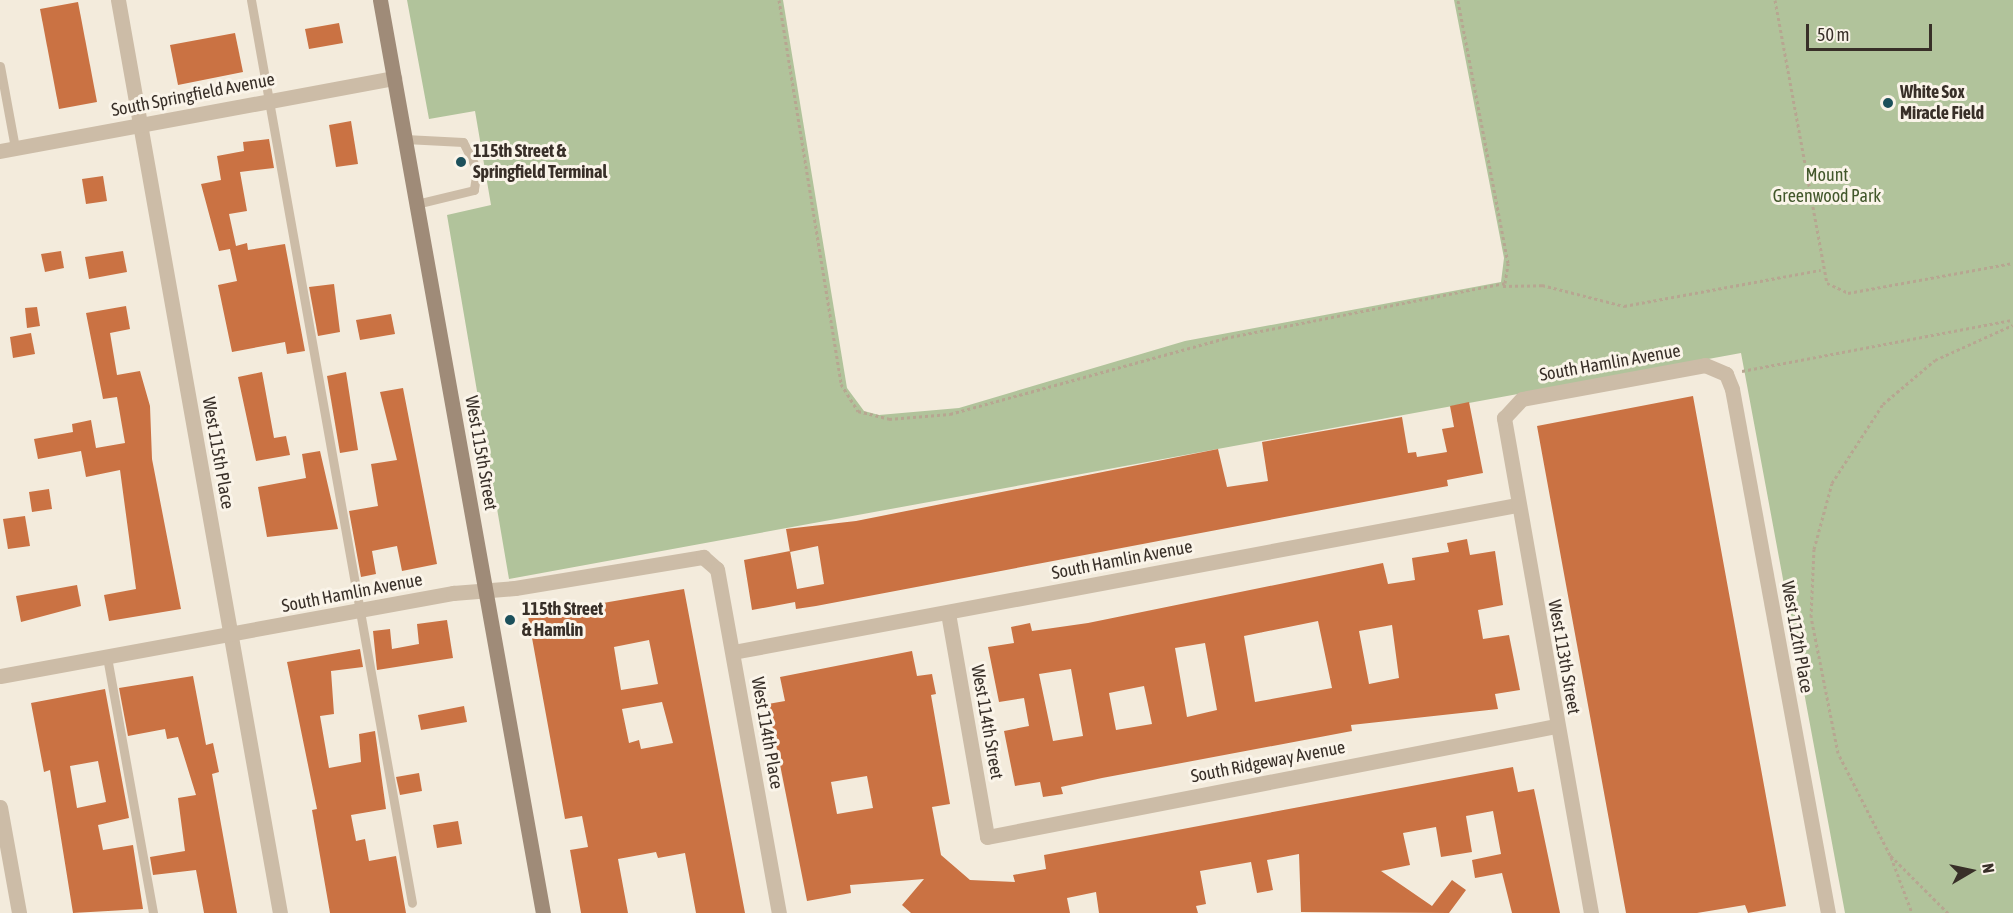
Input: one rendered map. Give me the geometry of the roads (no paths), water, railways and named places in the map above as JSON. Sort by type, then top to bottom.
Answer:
[{"type":"street","name":"West 115th Place","points":[[118,0],[280,913]]},
{"type":"street","name":"West 115th Street","points":[[380,0],[543,913]]},
{"type":"street","name":"South Springfield Avenue","points":[[7,150],[394,78]]},
{"type":"street","name":"South Hamlin Avenue","points":[[1509,409],[1522,399],[1705,365],[1721,370]]},
{"type":"street","name":"West 112th Place","points":[[1721,370],[1732,389],[1828,913]]},
{"type":"street","name":"West 113th Street","points":[[1509,409],[1504,428],[1591,913]]},
{"type":"street","name":"South Hamlin Avenue","points":[[733,652],[1517,505]]},
{"type":"street","name":"South Hamlin Avenue","points":[[0,676],[689,556],[712,561]]},
{"type":"street","name":"West 114th Place","points":[[712,561],[733,652],[779,913]]},
{"type":"street","name":"West 114th Street","points":[[948,613],[987,837]]},
{"type":"street","name":"South Ridgeway Avenue","points":[[987,837],[1556,726]]},
{"type":"street","points":[[0,807],[19,913]]},
{"type":"lane","points":[[250,0],[412,903]]},
{"type":"lane","points":[[0,66],[7,150]]},
{"type":"lane","points":[[405,139],[463,142],[477,170],[474,190],[416,204]]},
{"type":"lane","points":[[107,657],[153,913]]},
{"type":"place","name":"White Sox Miracle Field","points":[[1888,103]]},
{"type":"place","name":"115th Street & Springfield Terminal","points":[[461,162]]},
{"type":"place","name":"115th Street & Hamlin","points":[[510,620]]},
{"type":"park label","name":"Mount Greenwood Park","points":[[1827,186]]}]
